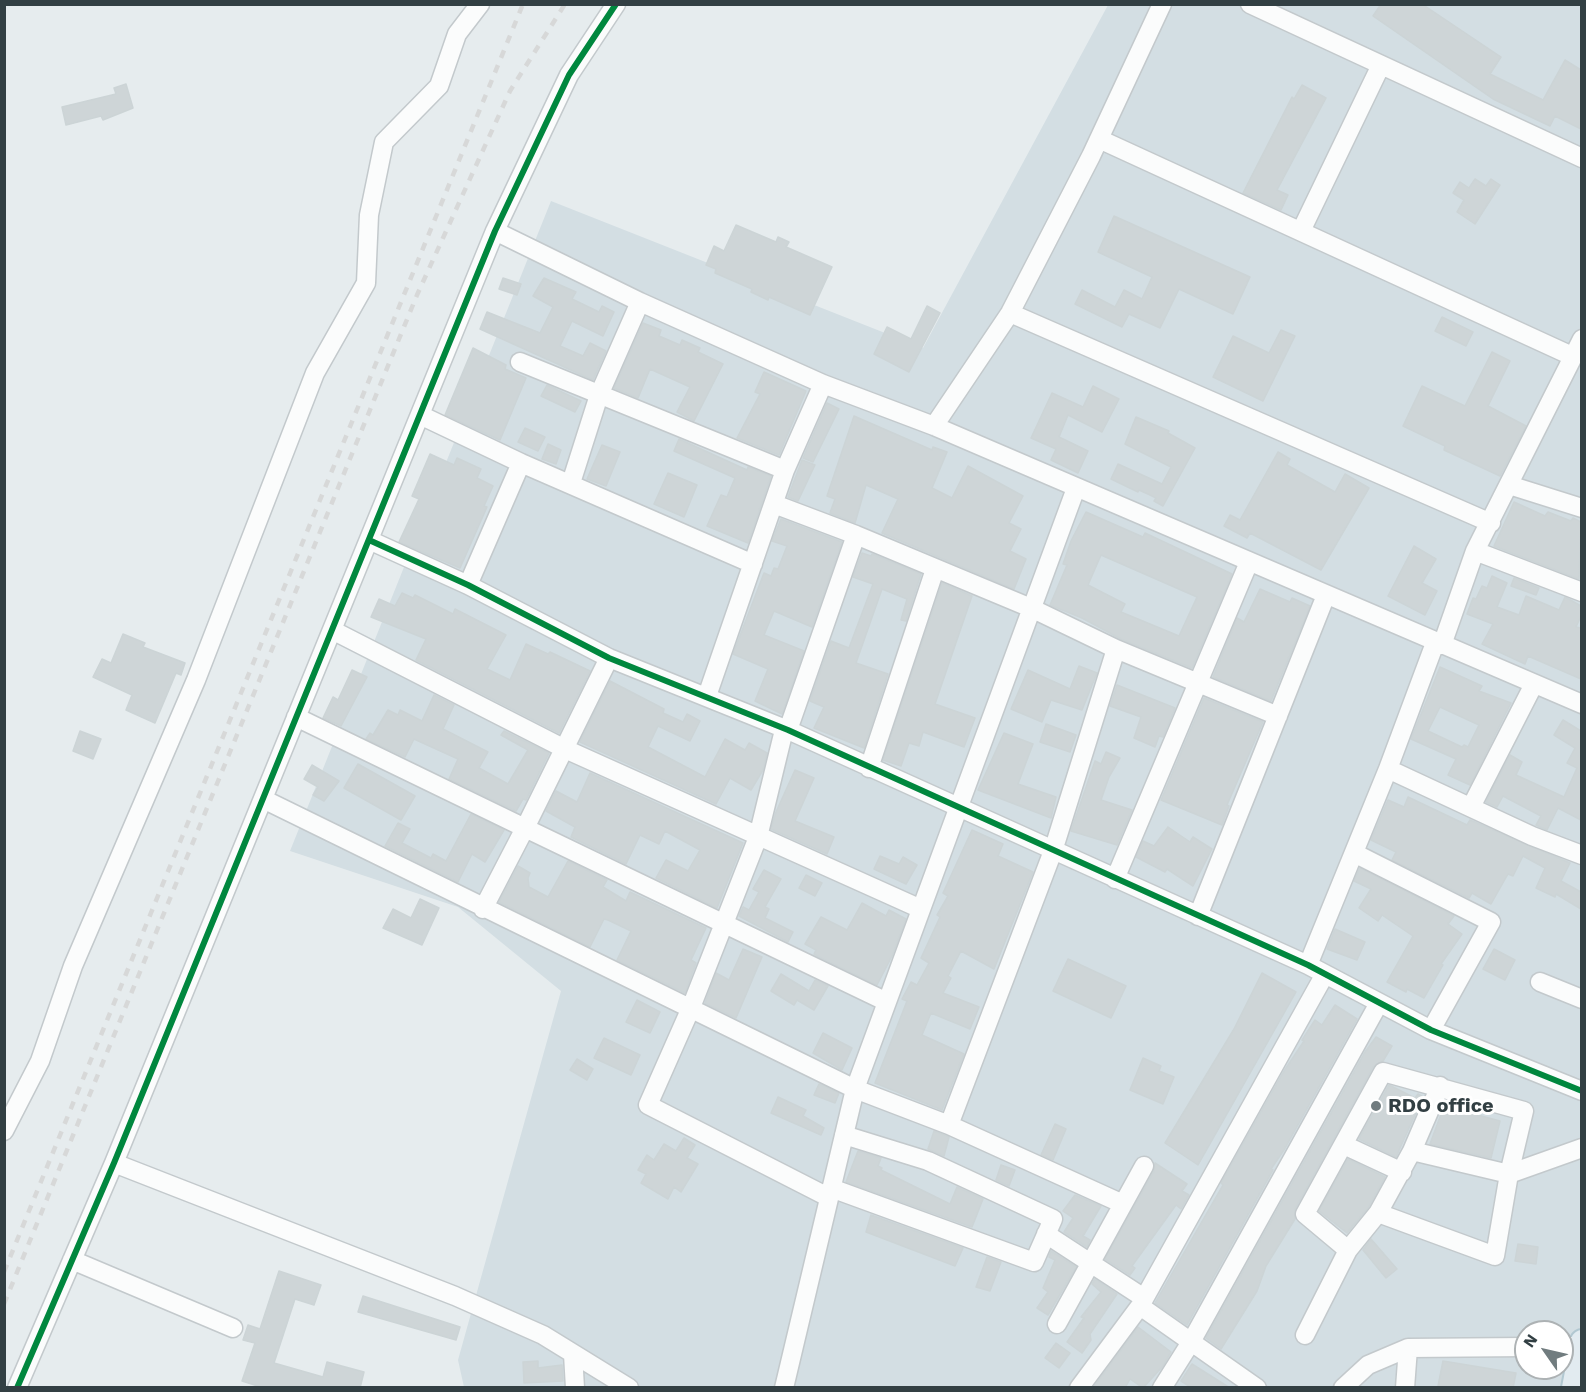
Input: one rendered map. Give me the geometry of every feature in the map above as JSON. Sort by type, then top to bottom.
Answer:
[{"type":"main road","points":[[1573,1388],[1575,1344]]},
{"type":"street","points":[[4,1131],[40,1061],[73,966],[196,680],[315,373],[366,283],[369,215],[384,142],[439,86],[457,34],[480,4]]},
{"type":"street","points":[[17,1388],[114,1164],[495,231],[569,75],[616,4]]},
{"type":"street","points":[[934,426],[1010,314],[1099,139],[1162,4]]},
{"type":"street","points":[[1251,4],[1581,158]]},
{"type":"street","points":[[1301,231],[1381,65]]},
{"type":"street","points":[[1099,139],[1572,356]]},
{"type":"street","points":[[495,231],[640,302],[823,384],[934,426],[1581,704]]},
{"type":"street","points":[[571,483],[599,395],[640,302]]},
{"type":"street","points":[[1010,314],[1491,523]]},
{"type":"street","points":[[1435,643],[1442,645],[1475,551],[1581,339]]},
{"type":"street","points":[[520,362],[785,470]]},
{"type":"street","points":[[707,696],[785,470],[823,384]]},
{"type":"street","points":[[420,414],[521,463],[753,564]]},
{"type":"street","points":[[468,585],[521,463]]},
{"type":"street","points":[[1509,485],[1581,508]]},
{"type":"street","points":[[784,1388],[855,1089],[1076,488]]},
{"type":"street","points":[[774,504],[856,535],[1031,608],[1116,649],[1278,716]]},
{"type":"street","points":[[844,1135],[928,1161],[1053,1219],[1034,1262],[830,1192],[648,1106],[690,1010],[758,837],[783,734],[788,730],[856,535]]},
{"type":"street","points":[[369,540],[468,585],[609,658],[788,730],[958,809],[1308,965],[1431,1030],[1581,1091]]},
{"type":"street","points":[[1475,551],[1581,592]]},
{"type":"street","points":[[1115,879],[1196,682],[1249,562]]},
{"type":"street","points":[[869,768],[935,569]]},
{"type":"street","points":[[1198,916],[1326,595]]},
{"type":"street","points":[[332,630],[565,749],[921,909]]},
{"type":"street","points":[[1308,965],[1388,769],[1435,643]]},
{"type":"street","points":[[950,1125],[1053,851],[1116,649]]},
{"type":"street","points":[[483,909],[609,658]]},
{"type":"street","points":[[1471,807],[1534,684]]},
{"type":"street","points":[[296,717],[723,925],[887,1002]]},
{"type":"street","points":[[1388,769],[1532,836],[1581,854]]},
{"type":"street","points":[[263,799],[483,909],[855,1089],[950,1125],[1123,1204]]},
{"type":"street","points":[[1354,853],[1491,922],[1431,1030]]},
{"type":"street","points":[[1079,1388],[1142,1302],[1325,974]]},
{"type":"street","points":[[1540,982],[1581,999]]},
{"type":"street","points":[[1162,1388],[1191,1342],[1379,1003]]},
{"type":"street","points":[[1348,1250],[1305,1214],[1383,1072],[1524,1111],[1509,1174],[1495,1256],[1378,1213]]},
{"type":"street","points":[[1305,1335],[1348,1250],[1378,1213],[1402,1172],[1440,1086]]},
{"type":"street","points":[[1344,1145],[1402,1172]]},
{"type":"street","points":[[1412,1151],[1509,1174],[1581,1148]]},
{"type":"street","points":[[114,1164],[455,1296],[543,1335],[628,1388]]},
{"type":"street","points":[[1057,1324],[1144,1166]]},
{"type":"street","points":[[1046,1234],[1089,1263],[1191,1342],[1257,1388]]},
{"type":"street","points":[[72,1260],[233,1328]]},
{"type":"street","points":[[1343,1388],[1368,1365],[1408,1348],[1514,1347]]},
{"type":"street","points":[[1405,1388],[1408,1348]]},
{"type":"street","points":[[573,1354],[575,1388]]},
{"type":"shaded area","points":[[1108,5],[1581,5],[1581,1387],[464,1387],[458,1360],[561,991],[458,907],[290,851],[551,201],[923,348]]},
{"type":"building","points":[[1381,4],[1422,4],[1501,57],[1490,74],[1543,100],[1565,60],[1581,70],[1581,129],[1555,116],[1550,126],[1493,99],[1373,16]]},
{"type":"building","points":[[126,84],[133,108],[103,120],[101,116],[66,125],[62,107],[116,94],[114,88]]},
{"type":"building","points":[[1302,85],[1326,98],[1277,190],[1288,195],[1281,210],[1243,193],[1292,97],[1294,99]]},
{"type":"building","points":[[1475,179],[1486,186],[1491,179],[1500,185],[1475,224],[1457,212],[1464,200],[1453,193],[1460,182],[1469,188]]},
{"type":"building","points":[[1114,216],[1250,277],[1233,314],[1179,289],[1160,328],[1129,314],[1122,327],[1075,304],[1082,290],[1115,307],[1124,290],[1142,299],[1152,277],[1098,252]]},
{"type":"building","points":[[736,225],[776,242],[778,237],[789,242],[786,247],[832,267],[810,315],[769,297],[768,300],[751,292],[752,289],[715,273],[716,269],[706,265],[714,246],[724,251]]},
{"type":"building","points":[[503,278],[521,284],[517,295],[499,289]]},
{"type":"building","points":[[544,278],[576,292],[572,299],[599,312],[602,306],[614,312],[603,336],[572,321],[560,346],[583,356],[590,343],[606,351],[593,380],[480,329],[487,312],[540,333],[553,307],[533,296]]},
{"type":"building","points":[[927,306],[940,313],[909,372],[874,354],[887,327],[911,339]]},
{"type":"building","points":[[1442,317],[1473,332],[1466,346],[1435,331]]},
{"type":"building","points":[[643,323],[661,330],[659,336],[680,345],[682,340],[700,348],[698,352],[723,364],[694,421],[677,412],[690,387],[650,369],[638,398],[614,388]]},
{"type":"building","points":[[1281,330],[1295,336],[1263,401],[1213,377],[1233,336],[1269,353]]},
{"type":"building","points":[[473,348],[506,365],[505,369],[526,378],[500,440],[445,415]]},
{"type":"building","points":[[1492,352],[1510,361],[1488,406],[1526,426],[1500,476],[1444,450],[1445,446],[1403,426],[1422,386],[1465,406]]},
{"type":"building","points":[[764,372],[806,391],[779,455],[737,438],[760,394],[755,392]]},
{"type":"building","points":[[547,385],[581,401],[575,412],[541,396]]},
{"type":"building","points":[[1093,386],[1119,399],[1102,432],[1068,415],[1059,437],[1088,451],[1078,473],[1051,460],[1056,449],[1031,438],[1052,393],[1083,407]]},
{"type":"building","points":[[827,403],[839,409],[813,462],[803,458]]},
{"type":"building","points":[[854,416],[932,450],[933,447],[947,452],[932,488],[952,498],[968,466],[1023,496],[1009,523],[1021,529],[1010,551],[1026,559],[1014,589],[882,533],[898,499],[866,485],[855,523],[830,513],[835,499],[827,496]]},
{"type":"building","points":[[1136,417],[1169,431],[1168,433],[1195,448],[1163,506],[1154,501],[1156,498],[1111,479],[1118,464],[1162,484],[1171,467],[1125,444]]},
{"type":"building","points":[[525,428],[545,437],[538,451],[518,442]]},
{"type":"building","points":[[679,439],[747,470],[748,467],[771,476],[748,543],[707,526],[721,495],[727,497],[735,478],[674,451]]},
{"type":"building","points":[[548,444],[561,450],[556,464],[542,459]]},
{"type":"building","points":[[602,445],[620,452],[606,486],[587,479]]},
{"type":"building","points":[[1278,452],[1290,459],[1287,465],[1335,492],[1345,474],[1369,488],[1321,570],[1250,533],[1247,538],[1224,526],[1230,515],[1240,520]]},
{"type":"building","points":[[430,454],[454,465],[457,458],[481,469],[477,478],[493,486],[484,506],[487,507],[460,568],[399,542],[419,499],[412,496]]},
{"type":"building","points":[[802,460],[815,465],[798,501],[788,497]]},
{"type":"building","points":[[668,473],[697,485],[684,517],[654,504]]},
{"type":"building","points":[[1514,502],[1545,516],[1548,512],[1571,521],[1573,518],[1581,522],[1579,579],[1494,546]]},
{"type":"building","points":[[1086,512],[1143,537],[1145,533],[1232,574],[1192,668],[1121,639],[1082,618],[1050,605],[1067,565],[1063,564],[1071,541]],"holes":[[[1101,555],[1197,597],[1179,636],[1121,612],[1125,604],[1088,585]]]},
{"type":"building","points":[[781,519],[842,542],[812,627],[774,611],[764,635],[804,651],[782,714],[755,701],[768,669],[733,654],[764,573],[771,576],[774,568],[778,569],[787,546],[772,541]]},
{"type":"building","points":[[1414,546],[1436,559],[1422,583],[1437,591],[1425,615],[1388,596]]},
{"type":"building","points":[[862,553],[871,556],[872,554],[921,574],[906,621],[901,620],[907,599],[882,589],[856,663],[888,674],[864,748],[814,728],[824,707],[810,701],[831,641],[849,648],[873,584],[853,577]]},
{"type":"building","points":[[1492,576],[1507,583],[1497,607],[1519,615],[1526,596],[1559,610],[1565,597],[1581,606],[1581,616],[1576,627],[1581,628],[1581,679],[1528,656],[1525,664],[1482,644],[1493,624],[1467,614],[1473,598],[1476,599],[1482,586],[1487,588]]},
{"type":"building","points":[[1514,578],[1539,588],[1536,595],[1511,586]]},
{"type":"building","points":[[942,583],[972,596],[935,704],[975,718],[964,747],[923,732],[919,746],[909,743],[901,766],[883,760]]},
{"type":"building","points":[[1260,589],[1290,602],[1292,598],[1310,606],[1271,701],[1213,677],[1237,618],[1244,622]]},
{"type":"building","points":[[402,593],[413,598],[415,595],[453,614],[455,609],[506,635],[487,669],[510,680],[526,644],[548,654],[550,652],[590,671],[559,733],[416,660],[426,639],[371,617],[379,599],[395,606]]},
{"type":"building","points":[[123,634],[145,643],[143,647],[185,663],[181,675],[176,673],[155,723],[126,710],[132,695],[93,677],[102,659],[111,663]]},
{"type":"building","points":[[1079,666],[1097,673],[1082,710],[1051,700],[1042,722],[1011,709],[1028,670],[1070,689]]},
{"type":"building","points":[[1440,667],[1482,686],[1479,691],[1511,703],[1470,785],[1448,775],[1456,759],[1411,739]],"holes":[[[1440,707],[1479,725],[1468,747],[1464,745],[1462,747],[1428,731]]]},
{"type":"building","points":[[352,670],[367,677],[341,726],[323,718],[333,697],[338,700]]},
{"type":"building","points":[[610,681],[664,709],[663,713],[683,722],[687,714],[700,721],[690,741],[658,726],[648,747],[705,777],[725,739],[745,750],[749,743],[767,753],[763,770],[751,790],[730,778],[716,804],[580,742]]},
{"type":"building","points":[[1117,685],[1175,708],[1163,737],[1159,736],[1155,747],[1134,738],[1141,717],[1110,706]]},
{"type":"building","points":[[434,695],[454,705],[443,729],[488,752],[479,768],[508,784],[528,750],[501,735],[504,731],[549,753],[526,800],[523,799],[516,811],[449,779],[458,759],[414,739],[405,757],[366,739],[370,733],[373,735],[388,710],[398,715],[400,710],[422,721]]},
{"type":"building","points":[[1204,698],[1263,722],[1227,805],[1229,806],[1222,825],[1161,800]]},
{"type":"building","points":[[1563,720],[1581,731],[1581,820],[1558,808],[1547,830],[1536,825],[1541,816],[1503,796],[1497,807],[1486,802],[1510,755],[1522,762],[1516,775],[1564,797],[1577,768],[1567,763],[1575,748],[1554,735]]},
{"type":"building","points":[[1046,724],[1076,735],[1070,752],[1040,742]]},
{"type":"building","points":[[80,731],[101,739],[93,759],[73,751]]},
{"type":"building","points":[[1004,733],[1033,744],[1018,784],[1056,797],[1051,818],[978,790]]},
{"type":"building","points":[[1106,752],[1120,758],[1109,777],[1101,800],[1132,810],[1117,845],[1071,831],[1095,761],[1101,764]]},
{"type":"building","points":[[358,764],[415,796],[401,820],[344,788]]},
{"type":"building","points":[[312,765],[339,781],[324,801],[313,795],[318,787],[304,779]]},
{"type":"building","points":[[795,770],[814,778],[795,821],[834,837],[827,854],[771,829]]},
{"type":"building","points":[[590,773],[743,843],[717,908],[656,878],[666,860],[688,871],[700,850],[665,831],[659,844],[640,835],[626,864],[571,837],[575,827],[546,811],[556,791],[577,802]]},
{"type":"building","points":[[1408,797],[1467,825],[1470,820],[1570,863],[1561,881],[1581,892],[1581,909],[1556,894],[1555,897],[1536,888],[1545,868],[1523,856],[1513,876],[1508,874],[1491,904],[1472,893],[1469,898],[1392,860],[1396,852],[1371,840],[1388,800],[1404,807]]},
{"type":"building","points":[[471,814],[504,830],[485,862],[472,854],[458,882],[385,846],[398,823],[410,829],[402,843],[431,858],[433,854],[446,861]]},
{"type":"building","points":[[1168,827],[1190,842],[1193,837],[1212,849],[1193,886],[1167,869],[1165,872],[1136,857],[1143,841],[1154,846]]},
{"type":"building","points":[[972,830],[1003,844],[998,856],[1033,872],[994,969],[961,951],[948,976],[951,978],[943,993],[979,1007],[970,1029],[931,1013],[922,1035],[964,1054],[942,1110],[875,1083],[907,1001],[902,999],[911,982],[917,985],[929,963],[921,958],[940,917],[937,915],[948,896],[943,893]]},
{"type":"building","points":[[880,856],[899,864],[903,857],[917,865],[906,884],[874,869]]},
{"type":"building","points":[[568,861],[607,880],[603,887],[626,901],[630,892],[706,928],[691,960],[696,963],[685,993],[617,960],[631,931],[604,919],[590,947],[499,902],[518,866],[530,873],[529,887],[548,897]]},
{"type":"building","points":[[1360,868],[1454,916],[1448,924],[1462,934],[1441,964],[1443,965],[1424,998],[1387,982],[1413,936],[1382,915],[1378,921],[1359,908],[1371,889],[1354,881]]},
{"type":"building","points":[[764,870],[781,879],[765,907],[769,909],[765,918],[793,932],[788,942],[739,916],[743,907],[749,910],[759,892],[753,889]]},
{"type":"building","points":[[806,875],[822,883],[815,896],[799,888]]},
{"type":"building","points":[[420,899],[439,908],[422,945],[383,928],[393,909],[411,918]]},
{"type":"building","points":[[862,903],[886,916],[889,910],[906,919],[892,956],[877,985],[819,957],[814,954],[816,950],[805,944],[821,917],[847,930]]},
{"type":"building","points":[[1335,929],[1365,942],[1357,960],[1327,949]]},
{"type":"building","points":[[743,949],[762,957],[736,1018],[705,1003],[716,973],[729,980]]},
{"type":"building","points":[[1494,949],[1515,960],[1505,980],[1483,969]]},
{"type":"building","points":[[1068,959],[1126,986],[1111,1018],[1053,991]]},
{"type":"building","points":[[1262,973],[1296,992],[1198,1165],[1165,1143],[1234,1029]]},
{"type":"building","points":[[781,974],[809,991],[815,980],[828,986],[814,1010],[797,1000],[794,1005],[771,991]]},
{"type":"building","points":[[637,1000],[660,1012],[650,1033],[626,1022]]},
{"type":"building","points":[[1335,1005],[1357,1019],[1284,1150],[1271,1169],[1273,1170],[1187,1325],[1155,1303],[1223,1185],[1221,1183],[1284,1071],[1304,1041],[1302,1040],[1315,1020],[1322,1025]]},
{"type":"building","points":[[823,1033],[852,1048],[842,1070],[813,1053]]},
{"type":"building","points":[[1376,1037],[1392,1046],[1383,1061],[1373,1067],[1295,1209],[1295,1219],[1266,1266],[1257,1291],[1221,1349],[1206,1338],[1365,1052]]},
{"type":"building","points":[[604,1038],[640,1055],[631,1075],[594,1058]]},
{"type":"building","points":[[1143,1058],[1161,1066],[1159,1071],[1174,1077],[1163,1104],[1130,1090]]},
{"type":"building","points":[[577,1059],[593,1069],[587,1080],[570,1070]]},
{"type":"building","points":[[819,1084],[839,1093],[835,1103],[814,1095]]},
{"type":"building","points":[[1389,1085],[1415,1098],[1418,1094],[1423,1097],[1396,1157],[1359,1139]]},
{"type":"building","points":[[778,1097],[806,1110],[803,1116],[824,1128],[821,1135],[771,1113]]},
{"type":"building","points":[[1444,1106],[1500,1121],[1491,1158],[1430,1144]]},
{"type":"building","points":[[1055,1124],[1066,1129],[1053,1160],[1041,1155]]},
{"type":"building","points":[[934,1131],[949,1137],[944,1156],[928,1149]]},
{"type":"building","points":[[684,1138],[695,1145],[687,1158],[698,1164],[681,1192],[674,1187],[668,1199],[641,1183],[646,1174],[638,1170],[647,1155],[654,1160],[664,1144],[676,1151]]},
{"type":"building","points":[[858,1151],[881,1158],[878,1166],[882,1168],[881,1170],[950,1204],[957,1187],[983,1199],[972,1227],[846,1182]]},
{"type":"building","points":[[1348,1159],[1385,1177],[1368,1208],[1347,1233],[1319,1211]]},
{"type":"building","points":[[1155,1163],[1187,1184],[1182,1191],[1189,1195],[1181,1209],[1176,1205],[1132,1266],[1135,1268],[1130,1275],[1105,1259],[1154,1171]]},
{"type":"building","points":[[1001,1165],[1015,1170],[1009,1186],[996,1180]]},
{"type":"building","points":[[1075,1195],[1101,1206],[1083,1236],[1090,1240],[1087,1247],[1064,1232],[1073,1218],[1063,1211]]},
{"type":"building","points":[[871,1215],[963,1248],[955,1266],[866,1232]]},
{"type":"building","points":[[1371,1239],[1397,1269],[1386,1278],[1363,1250]]},
{"type":"building","points":[[1518,1244],[1538,1247],[1536,1264],[1515,1261]]},
{"type":"building","points":[[1051,1251],[1076,1267],[1048,1315],[1037,1308],[1048,1292],[1043,1288],[1055,1260],[1049,1257]]},
{"type":"building","points":[[987,1257],[1001,1262],[990,1291],[976,1287]]},
{"type":"building","points":[[279,1271],[321,1285],[314,1305],[295,1299],[274,1363],[323,1377],[327,1362],[364,1372],[360,1388],[264,1388],[242,1381],[255,1343],[243,1340],[248,1325],[260,1329]]},
{"type":"building","points":[[1095,1279],[1117,1294],[1090,1334],[1091,1340],[1082,1353],[1067,1342],[1084,1318],[1081,1317],[1101,1292],[1092,1284]]},
{"type":"building","points":[[363,1296],[460,1327],[456,1340],[358,1312]]},
{"type":"building","points":[[1138,1327],[1171,1352],[1163,1366],[1143,1388],[1130,1379],[1125,1388],[1093,1388]]},
{"type":"building","points":[[1056,1343],[1070,1353],[1059,1368],[1045,1358]]},
{"type":"building","points":[[538,1361],[538,1368],[562,1365],[563,1381],[524,1383],[523,1362]]},
{"type":"building","points":[[1443,1361],[1514,1373],[1513,1388],[1438,1386]]},
{"type":"building","points":[[1192,1364],[1230,1388],[1192,1388],[1181,1381]]},
{"type":"railway","points":[[4,1272],[523,4]]},
{"type":"railway","points":[[4,1304],[417,295],[510,91],[565,4]]},
{"type":"cycle path","points":[[17,1388],[114,1163],[495,231],[569,75],[616,4]]},
{"type":"cycle path","points":[[369,540],[468,585],[609,658],[788,730],[1308,965],[1431,1030],[1582,1091]]},
{"type":"place","name":"RDO office","points":[[1376,1106]]}]
